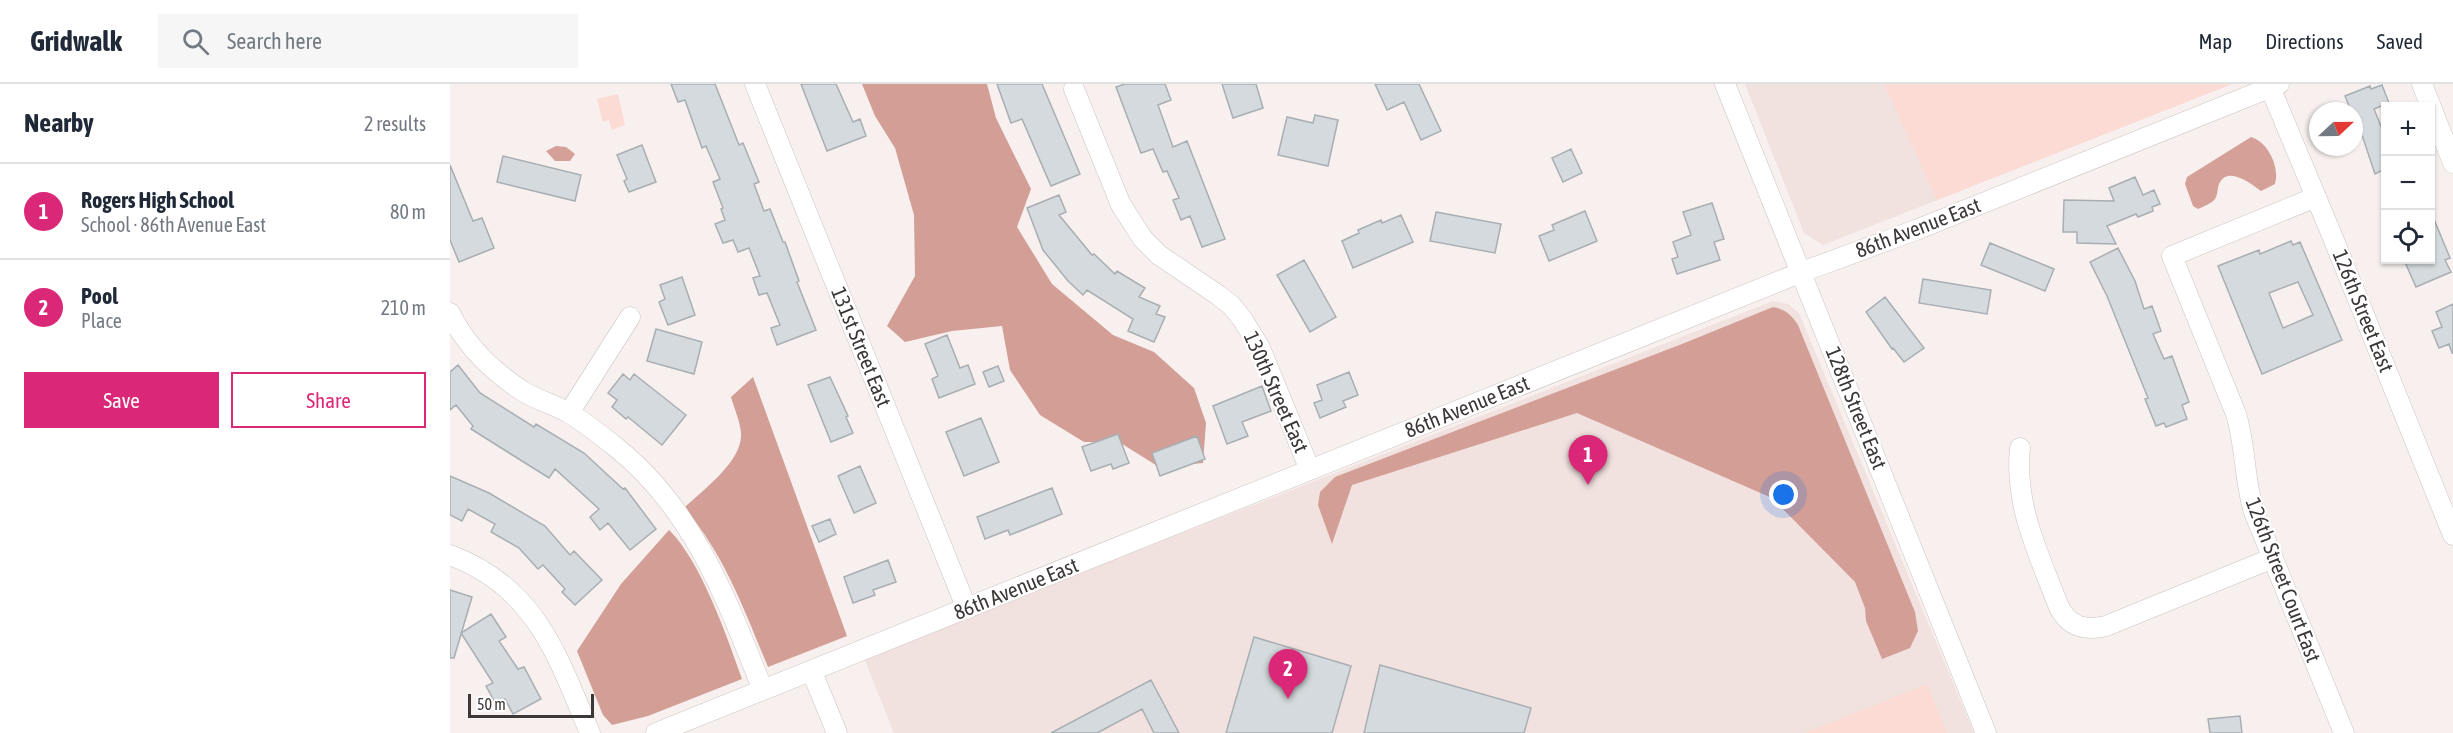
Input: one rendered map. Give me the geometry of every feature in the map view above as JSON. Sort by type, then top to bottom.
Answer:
[{"type":"street","name":"131st Street East","points":[[755,84],[967,609]]},
{"type":"street","name":"128th Street East","points":[[1725,84],[1986,733]]},
{"type":"street","points":[[2422,84],[2453,163]]},
{"type":"street","name":"86th Avenue East","points":[[656,733],[1802,272],[1916,230],[2274,86]]},
{"type":"street","name":"126th Street East","points":[[2274,86],[2316,197],[2453,535]]},
{"type":"street","name":"130th Street East","points":[[1074,89],[1121,205],[1137,231],[1159,255],[1231,305],[1252,334],[1310,471]]},
{"type":"street","name":"126th Street Court East","points":[[2316,197],[2172,256],[2236,414],[2243,442],[2250,499],[2344,733]]},
{"type":"street","points":[[450,313],[468,343],[501,374],[525,392],[569,413],[625,456],[666,498],[683,520],[724,591],[763,690]]},
{"type":"street","points":[[569,413],[630,317]]},
{"type":"street","points":[[2020,448],[2018,483],[2025,518],[2059,607],[2067,620],[2079,627],[2091,629],[2106,626],[2273,558]]},
{"type":"street","points":[[450,555],[495,577],[528,609],[555,651],[590,733]]},
{"type":"street","points":[[812,672],[837,733]]},
{"type":"shaded area","points":[[862,84],[987,84],[996,118],[1031,189],[1017,227],[1052,284],[1113,335],[1154,352],[1194,388],[1206,423],[1203,463],[1159,467],[1119,442],[1084,442],[1040,415],[1010,370],[1002,326],[952,331],[905,342],[887,326],[915,276],[914,215],[895,148],[875,116]]},
{"type":"shaded area","points":[[1745,84],[2232,84],[1823,245],[1804,233]]},
{"type":"shaded area","points":[[1884,84],[2232,84],[1937,200]]},
{"type":"shaded area","points":[[618,94],[625,125],[612,130],[609,120],[603,122],[597,99]]},
{"type":"shaded area","points":[[2251,137],[2263,144],[2271,156],[2276,170],[2275,184],[2261,191],[2240,178],[2228,176],[2219,184],[2213,201],[2198,209],[2193,206],[2185,184],[2187,177]]},
{"type":"shaded area","points":[[556,146],[566,147],[575,154],[570,161],[555,161],[546,151]]},
{"type":"shaded area","points":[[1773,301],[1788,304],[1799,313],[1974,733],[894,733],[864,658]]},
{"type":"shaded area","points":[[1773,307],[1788,313],[1798,325],[1915,612],[1918,631],[1910,648],[1882,659],[1866,621],[1865,608],[1855,582],[1772,498],[1577,413],[1352,485],[1332,544],[1318,505],[1320,492],[1335,477]]},
{"type":"shaded area","points":[[753,377],[847,636],[768,667],[742,604],[722,564],[711,544],[684,508],[711,484],[736,454],[741,433],[731,397]]},
{"type":"shaded area","points":[[669,530],[692,560],[712,600],[742,679],[648,716],[612,725],[603,715],[577,651],[621,584]]},
{"type":"shaded area","points":[[1927,684],[1947,733],[1805,733]]},
{"type":"building","points":[[671,84],[715,84],[739,145],[743,143],[759,182],[754,184],[764,211],[770,209],[783,242],[785,242],[799,281],[797,282],[816,330],[777,345],[771,328],[780,325],[767,293],[759,295],[753,278],[760,276],[749,248],[738,252],[733,240],[723,243],[715,224],[725,220],[713,182],[720,179],[706,146],[702,148],[685,100],[678,102]]},
{"type":"building","points":[[801,84],[836,84],[853,122],[860,119],[866,136],[827,151]]},
{"type":"building","points":[[997,84],[1042,84],[1080,174],[1051,186],[1022,119],[1011,123]]},
{"type":"building","points":[[1125,84],[1165,84],[1171,100],[1158,105],[1173,147],[1187,141],[1225,239],[1202,247],[1190,216],[1181,220],[1173,200],[1179,198],[1167,171],[1163,172],[1153,149],[1141,153],[1116,87]]},
{"type":"building","points":[[1222,84],[1256,84],[1263,108],[1233,118]]},
{"type":"building","points":[[1375,84],[1419,84],[1441,131],[1421,140],[1404,102],[1387,110]]},
{"type":"building","points":[[2382,85],[2389,102],[2381,102],[2381,106],[2374,109],[2381,126],[2381,171],[2375,174],[2363,138],[2363,102],[2347,102],[2345,96],[2370,86],[2371,89]]},
{"type":"building","points":[[1315,115],[1338,120],[1328,166],[1278,155],[1287,117],[1313,123]]},
{"type":"building","points":[[642,145],[656,182],[629,192],[624,181],[627,179],[617,155]]},
{"type":"building","points":[[1571,149],[1582,173],[1563,182],[1552,158]]},
{"type":"building","points":[[503,156],[581,175],[575,201],[497,182]]},
{"type":"building","points":[[450,165],[473,221],[482,218],[494,248],[459,262],[450,240]]},
{"type":"building","points":[[2135,177],[2143,195],[2154,190],[2160,204],[2152,207],[2153,211],[2138,217],[2136,214],[2107,226],[2116,244],[2077,243],[2077,232],[2063,232],[2064,200],[2114,201],[2109,188]]},
{"type":"building","points":[[1059,195],[1066,212],[1059,215],[1092,255],[1094,254],[1115,274],[1117,271],[1145,288],[1139,297],[1160,306],[1156,314],[1165,317],[1154,342],[1128,331],[1133,319],[1087,290],[1083,295],[1068,281],[1043,250],[1027,208]]},
{"type":"building","points":[[1712,203],[1724,239],[1714,242],[1720,260],[1677,274],[1672,259],[1678,257],[1673,242],[1691,235],[1683,212]]},
{"type":"building","points":[[1585,211],[1597,241],[1549,261],[1539,236],[1554,230],[1552,225]]},
{"type":"building","points":[[1436,212],[1501,224],[1495,253],[1430,241]]},
{"type":"building","points":[[1401,215],[1413,242],[1353,268],[1342,241],[1359,233],[1358,230],[1381,220],[1382,223]]},
{"type":"building","points":[[2435,222],[2450,258],[2445,260],[2451,272],[2416,287],[2406,264],[2435,264]]},
{"type":"building","points":[[2291,241],[2293,245],[2300,242],[2342,340],[2262,374],[2218,266],[2259,250],[2260,254]],"holes":[[[2298,282],[2313,315],[2283,328],[2269,293]]]},
{"type":"building","points":[[1990,243],[2054,269],[2045,291],[1981,265]]},
{"type":"building","points":[[2118,248],[2135,281],[2144,309],[2152,306],[2161,331],[2153,334],[2164,359],[2172,356],[2189,402],[2182,405],[2187,419],[2166,427],[2164,423],[2156,426],[2145,399],[2148,398],[2107,296],[2090,262]]},
{"type":"building","points":[[1304,260],[1336,317],[1310,332],[1277,275]]},
{"type":"building","points":[[682,277],[695,315],[668,325],[659,302],[665,299],[660,285]]},
{"type":"building","points":[[1923,279],[1991,290],[1987,314],[1919,303]]},
{"type":"building","points":[[1885,297],[1924,348],[1904,362],[1866,312]]},
{"type":"building","points":[[2453,304],[2452,353],[2449,344],[2439,348],[2432,331],[2442,327],[2436,312]]},
{"type":"building","points":[[656,329],[702,342],[694,374],[647,361]]},
{"type":"building","points":[[947,335],[960,368],[968,365],[975,384],[939,398],[932,379],[938,376],[925,344]]},
{"type":"building","points":[[458,365],[480,393],[534,427],[536,424],[584,453],[623,489],[625,488],[656,529],[630,550],[608,523],[600,530],[590,517],[599,509],[555,469],[549,478],[471,429],[473,426],[456,405],[450,410],[450,372]]},
{"type":"building","points":[[998,366],[1004,381],[989,387],[983,372]]},
{"type":"building","points":[[1349,372],[1358,395],[1343,401],[1346,407],[1320,418],[1314,403],[1322,400],[1317,385]]},
{"type":"building","points":[[623,374],[630,380],[634,374],[686,415],[662,445],[612,407],[617,400],[608,393]]},
{"type":"building","points":[[830,377],[848,416],[846,417],[853,433],[831,442],[808,385]]},
{"type":"building","points":[[1262,386],[1271,411],[1242,422],[1248,436],[1227,444],[1213,406]]},
{"type":"building","points":[[981,418],[999,462],[964,476],[946,432]]},
{"type":"building","points":[[1118,434],[1129,463],[1113,469],[1111,464],[1091,471],[1082,447]]},
{"type":"building","points":[[1197,436],[1205,459],[1160,476],[1152,453]]},
{"type":"building","points":[[860,466],[876,503],[854,513],[838,476]]},
{"type":"building","points":[[450,476],[489,493],[545,526],[570,555],[574,551],[602,580],[575,605],[562,592],[565,589],[543,565],[538,569],[519,548],[491,532],[495,524],[468,509],[462,521],[450,515]]},
{"type":"building","points":[[1052,488],[1062,514],[1010,535],[1008,530],[985,539],[977,517]]},
{"type":"building","points":[[830,519],[836,534],[819,542],[812,526]]},
{"type":"building","points":[[888,560],[896,582],[873,590],[875,595],[853,603],[844,577]]},
{"type":"building","points":[[450,590],[472,597],[454,658],[450,658]]},
{"type":"building","points":[[491,614],[506,637],[499,641],[518,669],[524,667],[541,699],[513,714],[505,699],[496,704],[486,686],[493,683],[461,633]]},
{"type":"building","points":[[1254,637],[1351,666],[1332,733],[1226,733]]},
{"type":"building","points":[[1380,665],[1531,708],[1524,733],[1364,733]]},
{"type":"building","points":[[1151,680],[1179,733],[1154,733],[1142,709],[1097,733],[1051,733]]},
{"type":"building","points":[[2240,716],[2242,733],[2210,733],[2208,719]]},
{"type":"place","name":"Rogers High School","points":[[1588,485]]},
{"type":"place","name":"Pool","points":[[1288,699]]}]
